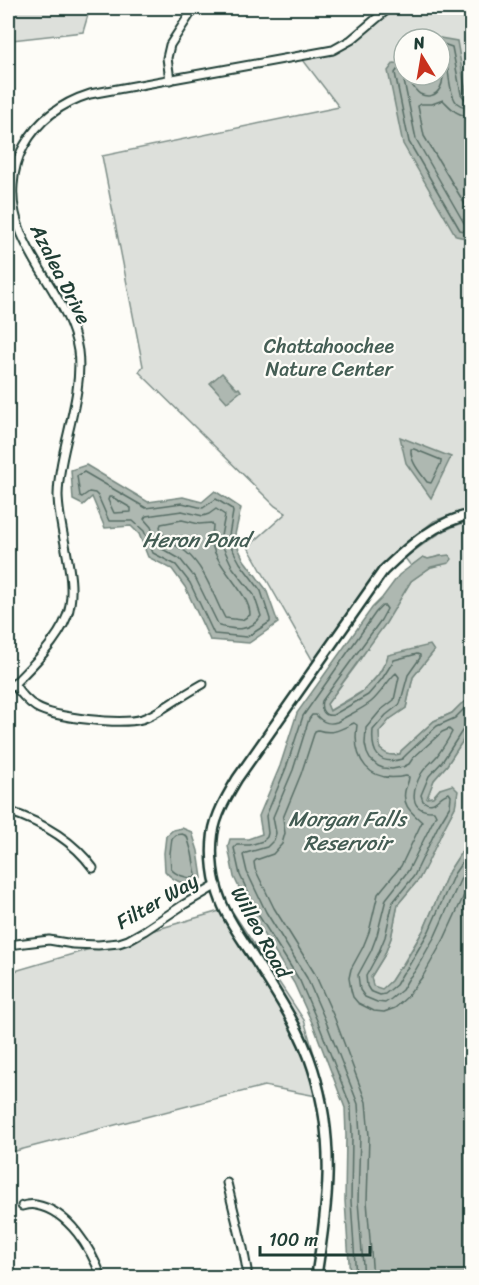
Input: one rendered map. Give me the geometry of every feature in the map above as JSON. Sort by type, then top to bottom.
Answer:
[{"type":"street","points":[[170,80],[167,58],[170,45],[194,8]]},
{"type":"street","name":"Azalea Drive","points":[[8,690],[53,641],[68,614],[71,594],[70,573],[60,522],[58,492],[78,383],[78,351],[68,319],[29,249],[13,209],[14,172],[20,153],[30,134],[44,118],[75,98],[333,50],[351,40],[389,8]]},
{"type":"street","name":"Willeo Road","points":[[316,1278],[328,1181],[324,1107],[309,1055],[299,1035],[224,908],[216,885],[213,834],[219,813],[237,779],[383,571],[429,532],[455,518],[471,514]]},
{"type":"street","points":[[14,684],[23,697],[35,707],[48,713],[122,721],[154,714],[203,684]]},
{"type":"street","points":[[8,811],[42,825],[64,838],[83,854],[93,868]]},
{"type":"street","name":"Filter Way","points":[[8,945],[49,940],[73,944],[119,943],[144,931],[216,885]]},
{"type":"street","points":[[227,1183],[245,1259],[247,1278]]},
{"type":"street","points":[[22,1206],[35,1205],[62,1218],[87,1247],[102,1278]]},
{"type":"green space","points":[[8,8],[90,8],[83,32],[12,40],[8,33]]},
{"type":"green space","name":"Chattahoochee Nature Center","points":[[390,8],[471,8],[471,508],[434,521],[410,540],[317,668],[248,547],[286,513],[275,506],[139,372],[143,366],[102,156],[339,107],[303,60],[346,46]]},
{"type":"green space","points":[[471,521],[471,699],[461,704],[452,713],[434,721],[400,754],[389,755],[380,749],[379,732],[390,719],[406,708],[413,677],[434,651],[387,659],[378,675],[363,691],[329,711],[327,704],[357,664],[411,581],[431,567],[442,565],[441,556],[428,559],[423,557],[411,566],[405,558],[444,531]]},
{"type":"green space","points":[[471,728],[471,837],[449,871],[424,929],[403,964],[382,990],[373,986],[371,977],[384,956],[391,938],[398,904],[419,879],[455,807],[440,789],[433,797],[426,798],[434,780],[447,765]]},
{"type":"green space","points":[[230,908],[304,1020],[327,1098],[264,1086],[8,1153],[8,973]]},
{"type":"water","points":[[452,40],[457,41],[466,93],[471,92],[471,239],[456,236],[403,144],[388,71],[392,66],[392,87],[452,87]]},
{"type":"water","points":[[222,373],[241,391],[227,402],[210,383]]},
{"type":"water","points":[[400,437],[451,457],[431,498],[406,463]]},
{"type":"water","name":"Heron Pond","points":[[86,465],[148,502],[183,497],[202,502],[215,491],[241,508],[234,539],[244,560],[266,589],[278,623],[249,643],[210,640],[185,587],[172,569],[148,557],[139,534],[131,526],[105,528],[92,497],[83,505],[73,500],[71,470]]},
{"type":"water","name":"Morgan Falls Reservoir","points":[[449,555],[452,559],[449,563],[431,567],[411,581],[386,623],[327,704],[330,711],[363,691],[378,675],[388,655],[430,645],[434,651],[413,677],[406,708],[390,719],[379,732],[380,749],[389,754],[400,754],[434,721],[452,713],[461,704],[471,699],[471,728],[447,765],[434,780],[427,798],[433,797],[440,789],[452,785],[458,791],[455,807],[419,879],[398,904],[391,938],[384,956],[371,977],[373,986],[382,989],[404,964],[424,929],[449,871],[471,837],[471,1277],[350,1277],[345,1201],[345,1108],[314,1027],[294,983],[254,919],[234,877],[228,846],[230,839],[248,839],[262,834],[259,816],[280,766],[297,713],[372,608],[399,575],[423,557],[428,559]]},
{"type":"water","points":[[182,828],[192,832],[198,851],[202,878],[194,884],[178,881],[165,871],[166,836],[173,830]]}]
